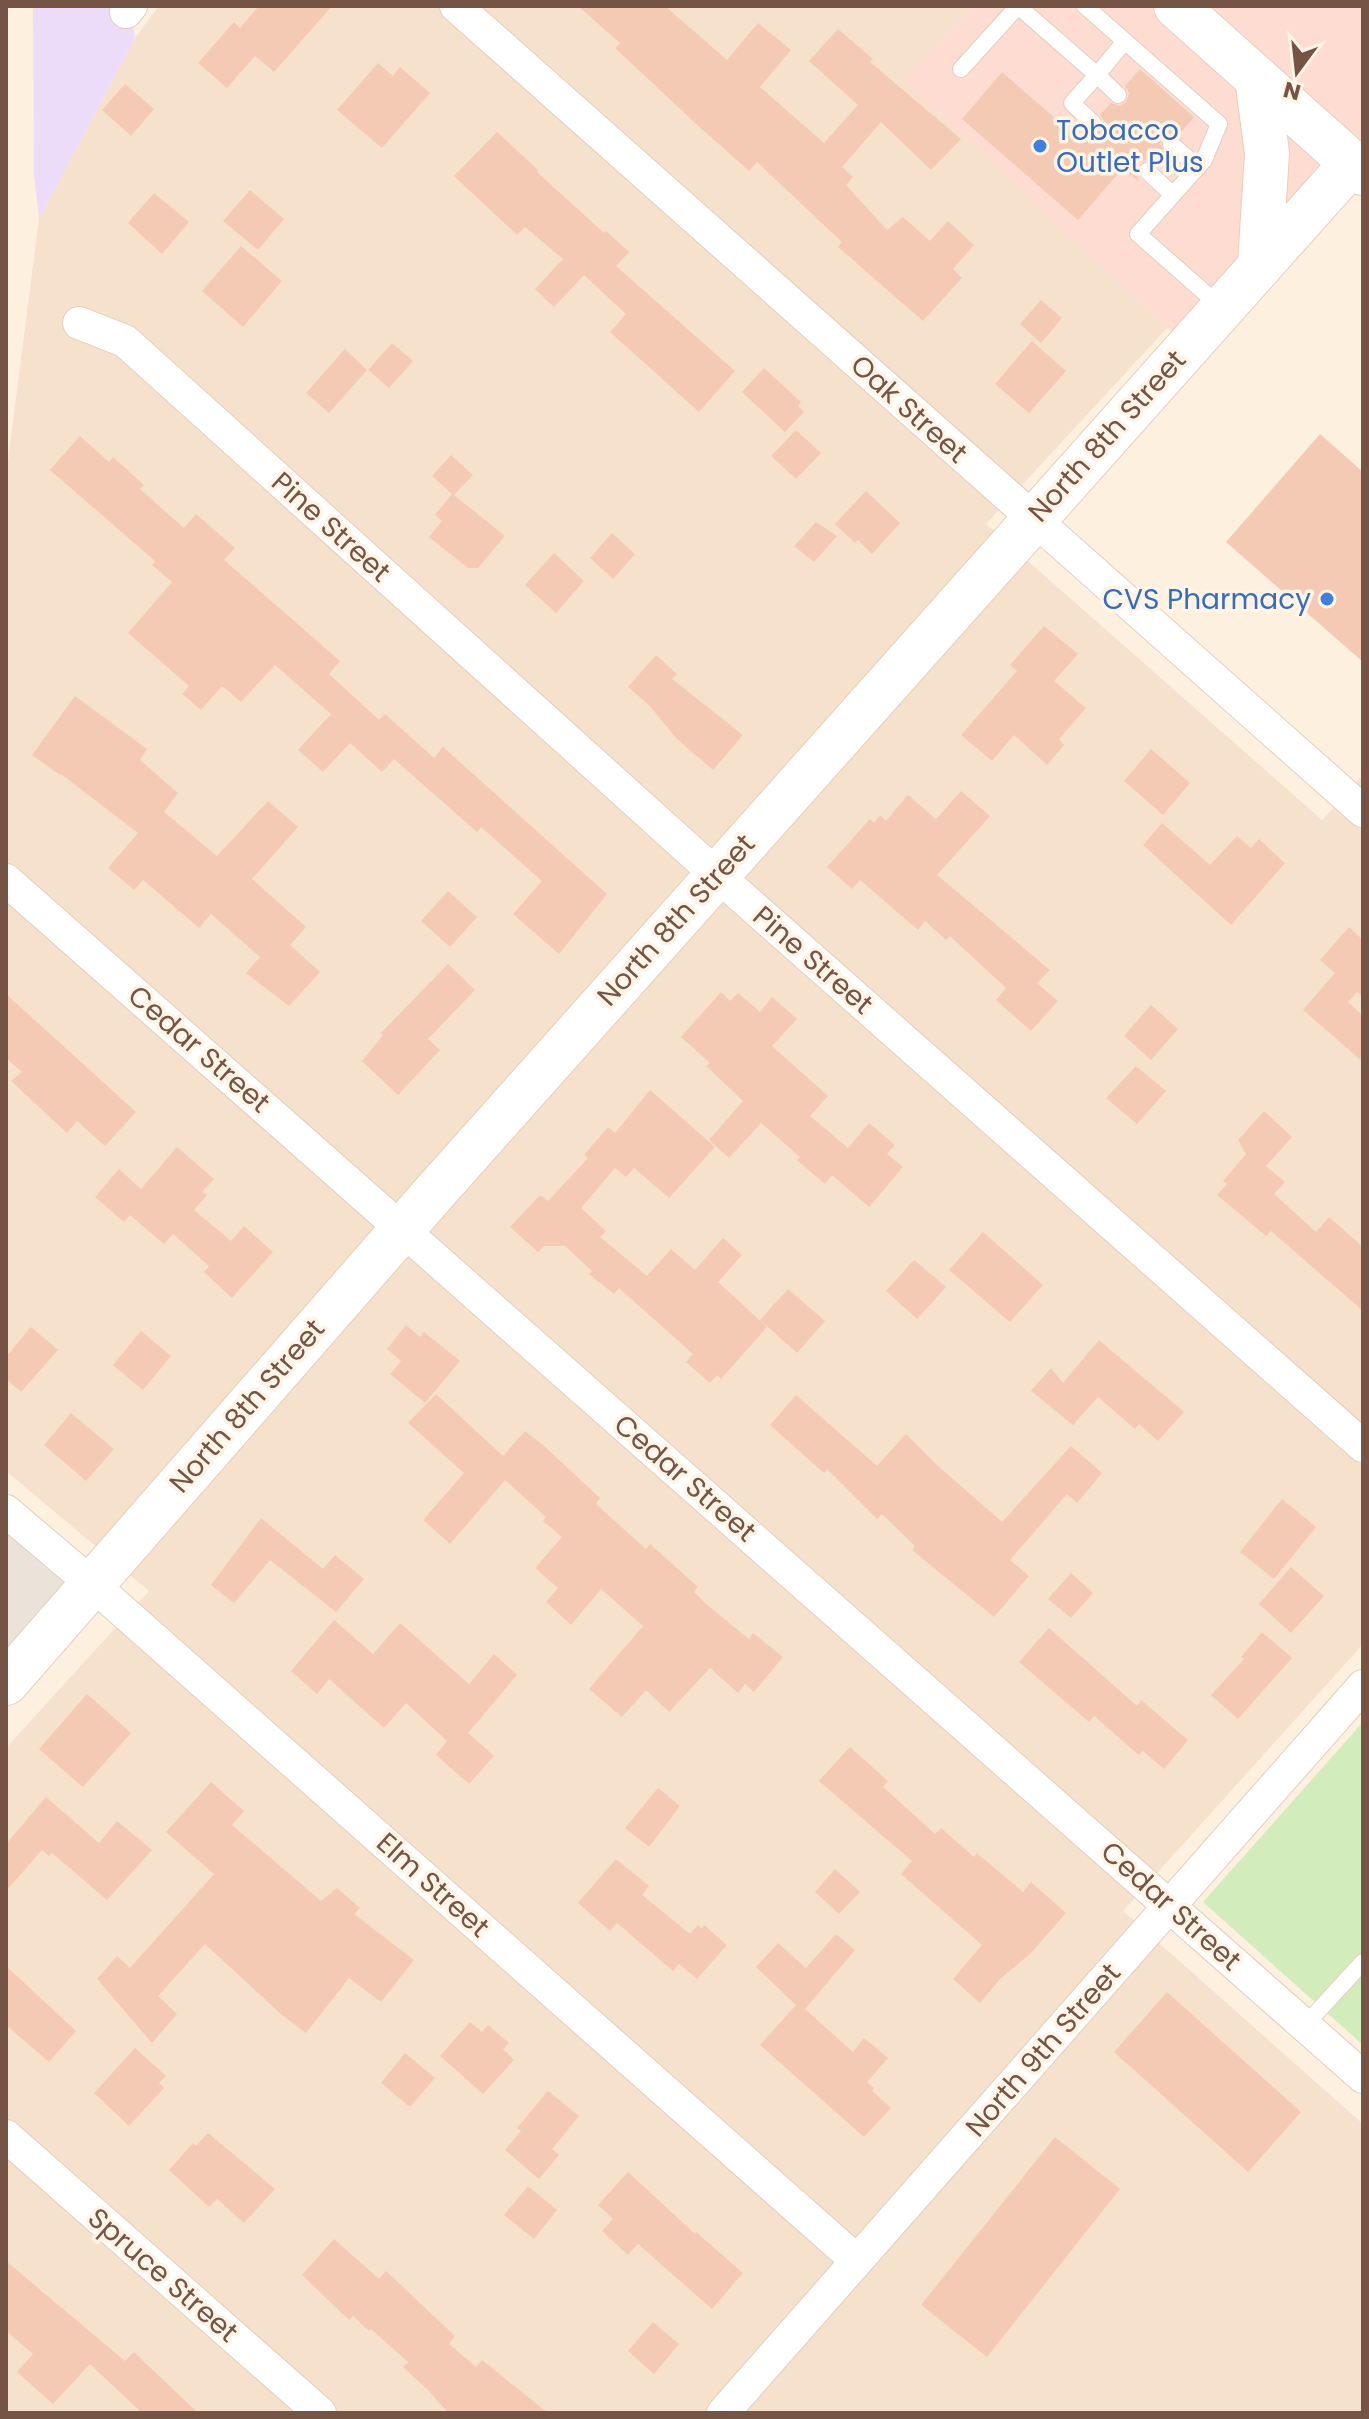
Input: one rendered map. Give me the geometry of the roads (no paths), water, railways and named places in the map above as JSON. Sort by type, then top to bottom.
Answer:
[{"type":"main road","points":[[1176,6],[1359,162]]},
{"type":"main road","points":[[1257,78],[1267,153],[1260,265]]},
{"type":"main road","name":"North 8th Street","points":[[6,1683],[402,1229],[1033,519],[1260,265],[1359,162]]},
{"type":"street","name":"Oak Street","points":[[456,6],[1363,811]]},
{"type":"street","name":"Pine Street","points":[[79,323],[125,341],[717,875],[1363,1446]]},
{"type":"street","name":"Cedar Street","points":[[6,880],[1363,2077]]},
{"type":"street","name":"Elm Street","points":[[6,1511],[857,2261]]},
{"type":"street","name":"North 9th Street","points":[[723,2413],[1363,1686]]},
{"type":"street","name":"Spruce Street","points":[[6,2136],[320,2413]]},
{"type":"lane","points":[[961,69],[1018,6],[1118,95]]},
{"type":"lane","points":[[1085,6],[1219,124],[1204,160],[1138,234],[1222,308]]},
{"type":"lane","points":[[1093,123],[1072,103],[1125,41]]},
{"type":"lane","points":[[1171,144],[1198,167]]},
{"type":"lane","points":[[1147,171],[1173,195]]},
{"type":"lane","points":[[1305,2025],[1363,1962]]},
{"type":"place","name":"Tobacco Outlet Plus","points":[[1040,146]]},
{"type":"place","name":"CVS Pharmacy","points":[[1327,599]]}]
